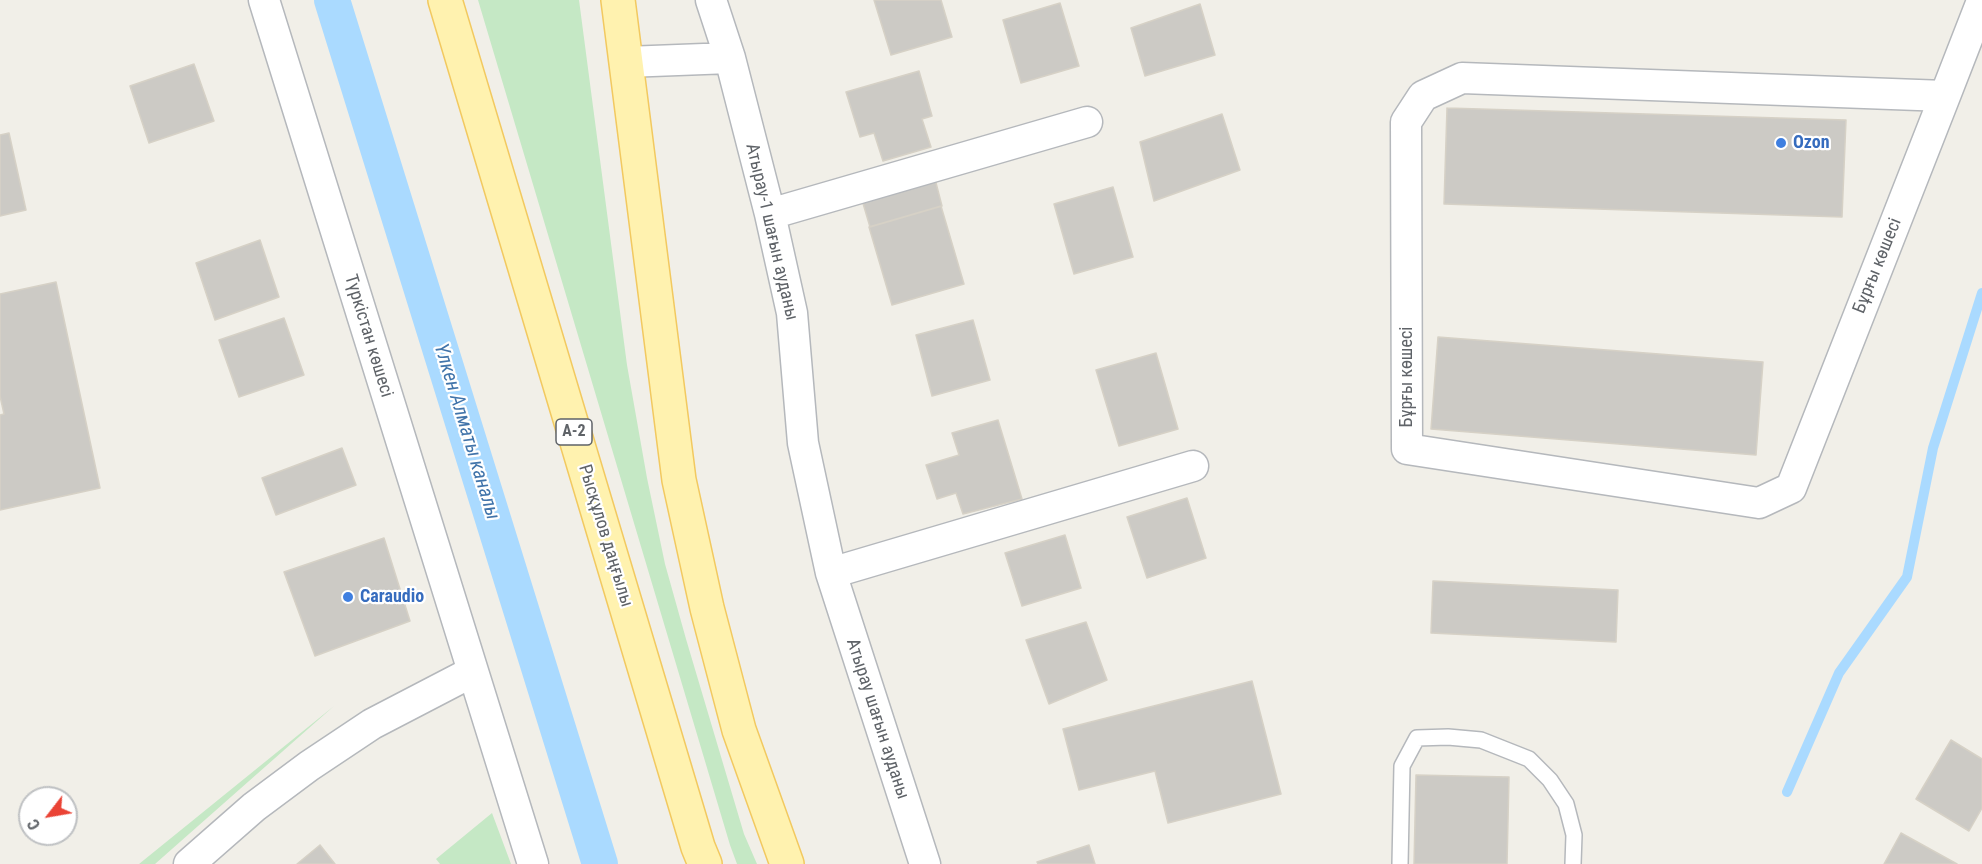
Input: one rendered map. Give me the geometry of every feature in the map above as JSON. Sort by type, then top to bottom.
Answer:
[{"type":"main road","name":"Рысқұлов даңғылы","points":[[445,0],[705,864]]},
{"type":"main road","points":[[618,0],[679,480],[707,608],[739,730],[787,864]]},
{"type":"street","name":"Түркістан көшесі","points":[[264,0],[533,864]]},
{"type":"street","name":"Атырау-1 шағын ауданы","points":[[711,0],[730,58],[771,214],[792,313],[803,443],[831,573]]},
{"type":"street","name":"Бұрғы көшесі","points":[[1945,96],[1462,78],[1423,96],[1406,122],[1407,449],[1759,503],[1791,488],[1945,96],[1982,1]]},
{"type":"street","points":[[626,62],[730,58]]},
{"type":"street","points":[[771,214],[1087,122]]},
{"type":"street","points":[[831,573],[1193,466]]},
{"type":"street","name":"Атырау шағын ауданы","points":[[831,573],[925,864]]},
{"type":"street","points":[[189,864],[254,807],[309,766],[372,724],[472,672]]},
{"type":"lane","points":[[1400,864],[1402,766],[1418,738],[1448,737],[1481,740],[1529,759],[1550,780],[1566,804],[1574,835],[1573,864]]},
{"type":"green space","points":[[478,0],[579,0],[627,365],[647,478],[665,564],[686,639],[744,834],[757,864],[737,864],[730,845]]},
{"type":"green space","points":[[334,706],[155,864],[139,864]]},
{"type":"green space","points":[[492,813],[511,864],[440,864],[436,859]]},
{"type":"building","points":[[874,0],[941,0],[952,37],[891,55]]},
{"type":"building","points":[[1060,3],[1079,66],[1021,83],[1003,20]]},
{"type":"building","points":[[1200,4],[1215,55],[1145,76],[1131,28]]},
{"type":"building","points":[[194,64],[214,121],[149,143],[130,86]]},
{"type":"building","points":[[919,71],[932,116],[922,119],[931,147],[883,161],[874,133],[860,137],[846,92]]},
{"type":"building","points":[[1447,108],[1846,120],[1842,217],[1444,204]]},
{"type":"building","points":[[1222,114],[1240,170],[1154,201],[1140,142]]},
{"type":"building","points":[[9,133],[26,210],[0,216],[0,135]]},
{"type":"building","points":[[935,179],[942,206],[870,227],[862,200]]},
{"type":"building","points":[[1113,187],[1133,257],[1074,274],[1054,204]]},
{"type":"building","points":[[941,206],[964,284],[892,305],[869,227]]},
{"type":"building","points":[[260,240],[279,297],[215,320],[196,263]]},
{"type":"building","points":[[56,282],[100,488],[0,510],[0,415],[4,414],[0,396],[0,294]]},
{"type":"building","points":[[284,318],[304,375],[239,397],[219,340]]},
{"type":"building","points":[[973,320],[990,380],[932,396],[916,335]]},
{"type":"building","points":[[1438,337],[1763,362],[1756,455],[1431,429]]},
{"type":"building","points":[[1156,353],[1178,429],[1119,446],[1096,370]]},
{"type":"building","points":[[998,420],[1022,499],[963,514],[956,493],[937,499],[926,465],[959,455],[952,433]]},
{"type":"building","points":[[342,448],[356,485],[276,515],[262,478]]},
{"type":"building","points":[[1187,498],[1206,558],[1147,578],[1127,517]]},
{"type":"building","points":[[1065,535],[1081,588],[1022,606],[1005,553]]},
{"type":"building","name":"Caraudio","points":[[384,538],[410,621],[315,656],[284,572]]},
{"type":"building","points":[[1433,581],[1618,590],[1616,642],[1431,633]]},
{"type":"building","points":[[1086,622],[1107,680],[1049,704],[1026,640]]},
{"type":"building","points":[[1252,681],[1281,794],[1168,823],[1155,771],[1079,790],[1063,729]]},
{"type":"building","points":[[1951,740],[1982,759],[1982,808],[1969,831],[1916,799]]},
{"type":"building","points":[[1416,775],[1509,777],[1507,864],[1414,864]]},
{"type":"building","points":[[1901,833],[1957,864],[1884,864]]},
{"type":"building","points":[[320,845],[335,864],[297,864]]},
{"type":"building","points":[[1089,845],[1095,864],[1038,864],[1037,862]]},
{"type":"waterway","name":"Үлкен Алматы каналы","points":[[332,0],[600,864]]},
{"type":"waterway","points":[[1787,792],[1839,673],[1907,577],[1933,448],[1982,293]]},
{"type":"place","name":"Ozon","points":[[1781,143]]},
{"type":"place","name":"Caraudio","points":[[348,597]]}]
